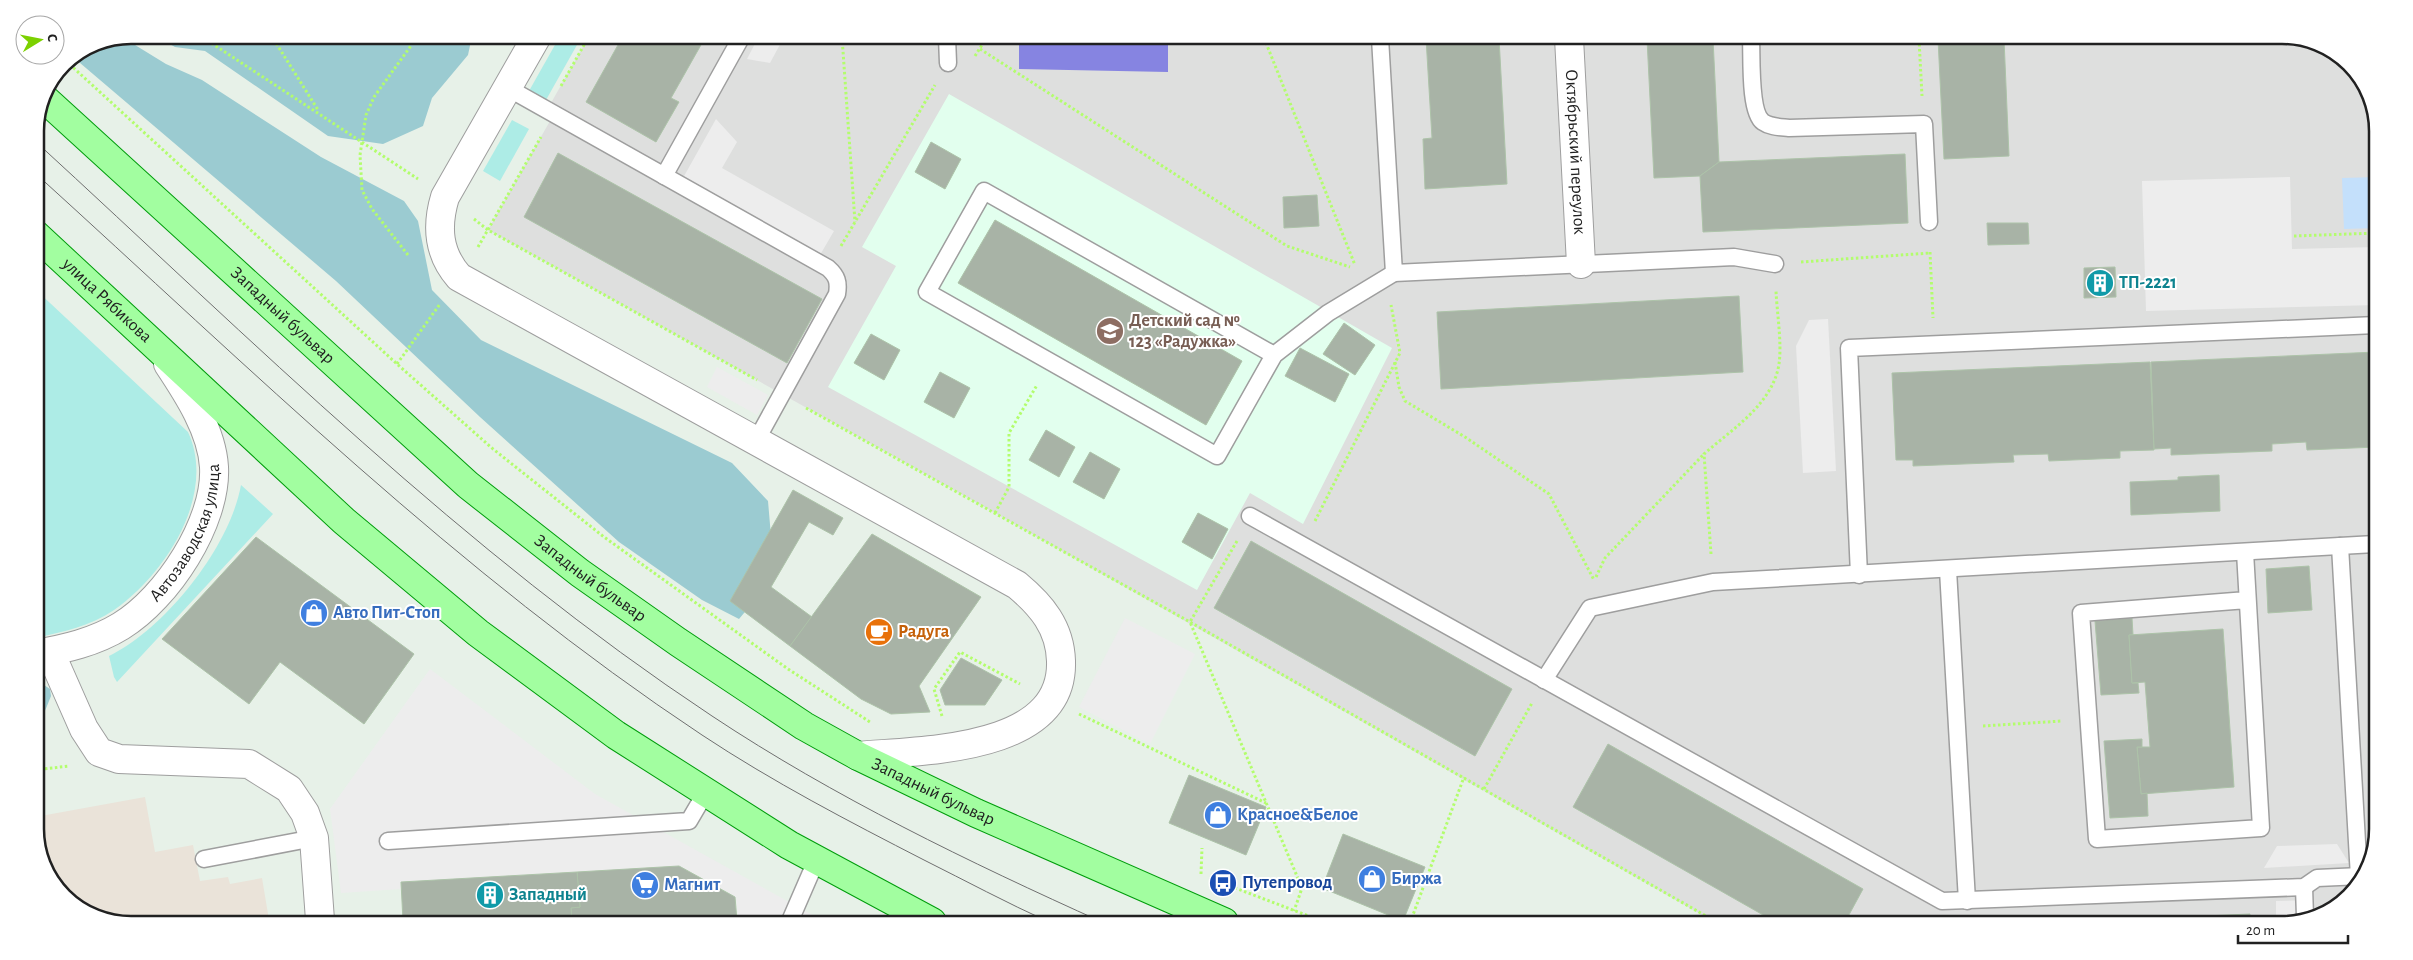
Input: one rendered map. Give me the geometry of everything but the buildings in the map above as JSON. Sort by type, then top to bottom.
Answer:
[{"type":"main road","name":"Западный бульвар","points":[[49,102],[468,485],[580,573],[678,642],[804,726],[858,756],[976,813],[1210,916]]},
{"type":"main road","name":"улица Рябикова","points":[[44,242],[156,347]]},
{"type":"main road","points":[[156,347],[344,521],[478,633],[616,735],[816,861],[921,916]]},
{"type":"street","points":[[533,44],[444,197],[439,216],[442,252],[448,265],[459,277],[1017,585],[1038,603],[1052,626],[1061,651],[1062,678],[1052,701],[1038,717],[1017,729],[985,741],[928,750],[858,756]]},
{"type":"street","name":"Октябрьский переулок","points":[[1569,44],[1581,264]]},
{"type":"street","name":"Автозаводская улица","points":[[44,652],[98,639],[122,626],[144,609],[176,570],[203,521],[212,495],[214,467],[209,442],[186,391],[156,347]]},
{"type":"street","points":[[44,657],[84,729],[99,752],[119,759],[249,764],[289,788],[305,813],[314,838],[320,916]]},
{"type":"lane","points":[[664,176],[738,44]]},
{"type":"lane","points":[[947,44],[948,63]]},
{"type":"lane","points":[[1380,44],[1390,275]]},
{"type":"lane","points":[[1751,44],[1755,110],[1763,122],[1774,127],[1789,128],[1924,124],[1929,222]]},
{"type":"lane","points":[[508,88],[828,268],[836,276],[838,284],[837,294],[756,441]]},
{"type":"lane","points":[[1274,355],[984,191],[927,292],[1217,456],[1274,355],[1328,313],[1390,275],[1734,257],[1775,264]]},
{"type":"lane","points":[[1859,575],[1848,348],[2369,325]]},
{"type":"lane","points":[[1250,516],[1942,902],[2304,887],[2317,878],[2355,876]]},
{"type":"lane","points":[[1544,680],[1590,608],[1713,582],[2369,544]]},
{"type":"lane","points":[[2340,546],[2360,869]]},
{"type":"lane","points":[[2245,552],[2248,600],[2261,828],[2097,839],[2081,613],[2248,600]]},
{"type":"lane","points":[[1948,570],[1967,901]]},
{"type":"lane","points":[[388,841],[689,821],[706,792]]},
{"type":"lane","points":[[204,859],[314,838]]},
{"type":"lane","points":[[793,916],[816,861]]},
{"type":"lane","points":[[2304,887],[2306,913]]},
{"type":"path","points":[[213,44],[362,140],[488,230],[1190,622],[1706,916]]},
{"type":"path","points":[[277,44],[319,112]]},
{"type":"path","points":[[409,256],[372,209],[362,190],[360,173],[366,114],[374,97],[412,44]]},
{"type":"path","points":[[488,230],[585,44]]},
{"type":"path","points":[[842,44],[855,223]]},
{"type":"path","points":[[980,49],[1287,246],[1356,268],[1266,44]]},
{"type":"path","points":[[1920,44],[1924,124]]},
{"type":"path","points":[[828,268],[948,63]]},
{"type":"path","points":[[72,67],[397,364],[493,449],[604,537],[788,669],[872,723]]},
{"type":"path","points":[[1929,222],[1935,345]]},
{"type":"path","points":[[2294,236],[2369,233]]},
{"type":"path","points":[[1590,608],[1594,580],[1605,558],[1704,454],[1759,405],[1772,388],[1779,364],[1775,264],[1930,253]]},
{"type":"path","points":[[1302,546],[1400,353],[1390,275]]},
{"type":"path","points":[[397,364],[445,297]]},
{"type":"path","points":[[995,513],[1009,487],[1009,433],[1051,362]]},
{"type":"path","points":[[1395,362],[1399,387],[1406,401],[1466,437],[1549,494],[1594,580]]},
{"type":"path","points":[[1704,454],[1713,582]]},
{"type":"path","points":[[1190,622],[1250,516]]},
{"type":"path","points":[[1190,622],[1302,888],[1294,911]]},
{"type":"path","points":[[943,718],[934,689],[960,652],[1052,701],[1266,803]]},
{"type":"path","points":[[1484,789],[1544,680]]},
{"type":"path","points":[[1958,728],[2090,719]]},
{"type":"path","points":[[1413,916],[1464,778]]},
{"type":"path","points":[[1201,874],[1202,848]]},
{"type":"path","points":[[1192,870],[1208,877]]},
{"type":"path","points":[[1223,883],[1308,916]]},
{"type":"shaded area","points":[[133,44],[166,64],[202,80],[321,157],[404,201],[418,221],[432,290],[481,340],[732,463],[768,501],[772,548],[759,595],[739,619],[702,600],[619,542],[480,417],[336,281],[78,62],[98,50],[114,45]]},
{"type":"shaded area","points":[[170,44],[470,44],[468,55],[432,98],[423,126],[383,144],[328,136],[205,51],[175,47]]},
{"type":"shaded area","points":[[555,44],[578,44],[546,100],[529,91]]},
{"type":"shaded area","points":[[584,44],[2282,44],[2310,48],[2330,58],[2344,69],[2358,87],[2365,103],[2369,125],[2369,840],[2365,857],[2360,868],[2344,891],[2326,905],[2310,912],[2293,916],[1704,916],[995,513],[488,230],[554,114],[547,110]]},
{"type":"shaded area","points":[[755,44],[780,44],[770,63],[747,59]]},
{"type":"shaded area","points":[[1019,44],[1168,44],[1168,72],[1019,69]]},
{"type":"shaded area","name":"Детский сад № 123 «Радужка»","points":[[949,94],[1392,348],[1303,524],[1250,493],[1197,590],[828,387],[896,266],[862,247]]},
{"type":"shaded area","points":[[716,119],[737,142],[722,168],[834,231],[820,255],[683,178]]},
{"type":"shaded area","points":[[512,120],[529,129],[500,181],[483,171]]},
{"type":"shaded area","points":[[2290,177],[2292,249],[2369,247],[2369,305],[2146,311],[2142,181]]},
{"type":"shaded area","points":[[2369,177],[2369,228],[2344,229],[2342,178]]},
{"type":"shaded area","points":[[44,297],[188,432],[195,456],[196,481],[191,506],[181,531],[168,554],[152,576],[133,595],[105,616],[66,631],[44,636]]},
{"type":"shaded area","points":[[1828,319],[1836,471],[1803,473],[1796,346],[1809,320]]},
{"type":"shaded area","points":[[717,367],[768,395],[757,415],[707,387]]},
{"type":"shaded area","points":[[241,485],[273,514],[117,682],[109,656],[152,627],[192,584],[224,534]]},
{"type":"shaded area","points":[[1125,618],[1195,654],[1150,744],[1079,707]]},
{"type":"shaded area","points":[[430,669],[595,794],[814,916],[738,916],[736,897],[680,866],[400,882],[401,889],[341,893],[330,809]]},
{"type":"shaded area","points":[[44,685],[50,689],[51,696],[44,713]]},
{"type":"shaded area","points":[[145,797],[155,852],[193,845],[200,881],[228,877],[230,884],[262,878],[268,916],[120,916],[103,912],[92,907],[69,891],[53,868],[45,846],[44,815]]},
{"type":"shaded area","points":[[2337,844],[2349,863],[2264,868],[2277,846]]},
{"type":"shaded area","points":[[2313,900],[2313,911],[2293,916],[2276,916],[2276,901]]},
{"type":"tram line","points":[[44,149],[362,442],[446,515],[532,585],[621,652],[712,716],[806,774],[952,852],[1089,916]]},
{"type":"tram line","points":[[44,181],[358,467],[526,607],[612,673],[702,735],[783,785],[839,816],[1036,916]]},
{"type":"place","name":"ТП-2221","points":[[2100,283]]},
{"type":"place","name":"Детский сад № 123 «Радужка»","points":[[1110,331]]},
{"type":"place","name":"Авто Пит-Стоп","points":[[314,613]]},
{"type":"place","name":"Радуга","points":[[879,632]]},
{"type":"place","name":"Красное&Белое","points":[[1218,815]]},
{"type":"place","name":"Биржа","points":[[1372,879]]},
{"type":"place","name":"Путепровод","points":[[1223,883]]},
{"type":"place","name":"Магнит","points":[[645,885]]},
{"type":"place","name":"Западный","points":[[490,895]]}]
